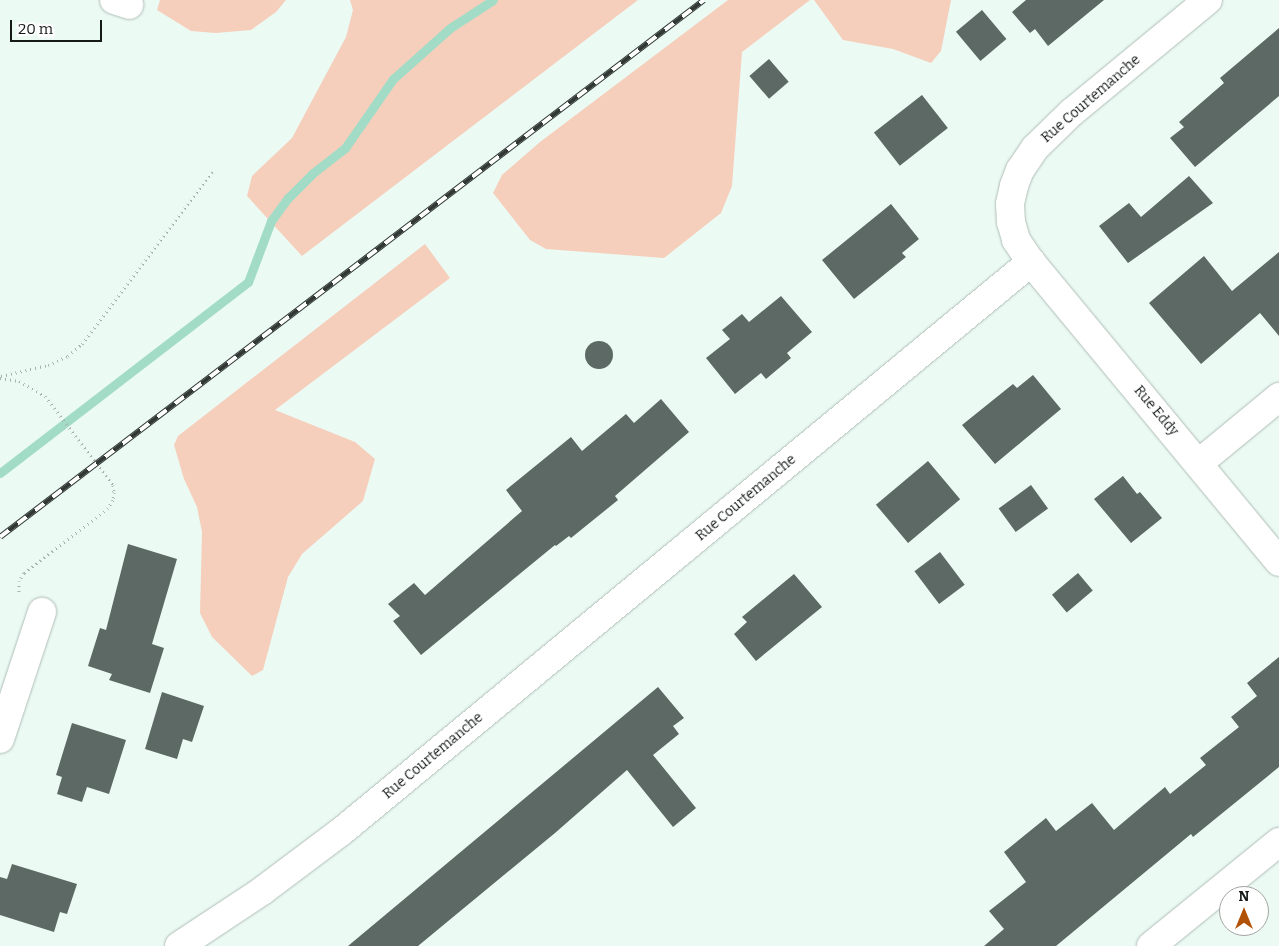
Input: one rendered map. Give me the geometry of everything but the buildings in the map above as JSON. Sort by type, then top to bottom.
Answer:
[{"type":"street","name":"Rue Courtemanche","points":[[179,946],[262,891],[342,831],[1031,262],[1016,240],[1011,222],[1010,204],[1020,170],[1035,148],[1053,129],[1208,0]]},
{"type":"street","name":"Rue Eddy","points":[[1031,262],[1279,562]]},
{"type":"street","points":[[1199,463],[1279,397]]},
{"type":"street","points":[[0,739],[42,612]]},
{"type":"street","points":[[1151,946],[1279,842]]},
{"type":"path","points":[[0,377],[48,365],[68,356],[82,344],[213,171]]},
{"type":"path","points":[[0,377],[19,381],[45,396],[113,485],[113,500],[108,508],[24,573],[19,581],[18,590],[21,598],[27,605],[42,612]]},
{"type":"shaded area","points":[[160,0],[286,0],[276,12],[251,30],[216,33],[191,31],[157,10]]},
{"type":"shaded area","points":[[350,0],[638,0],[302,256],[247,196],[252,176],[292,138],[346,37],[353,10]]},
{"type":"shaded area","points":[[728,0],[810,0],[742,52],[732,186],[721,213],[664,258],[546,249],[530,240],[493,193],[502,175],[540,142]]},
{"type":"shaded area","points":[[814,0],[951,0],[941,51],[931,63],[893,49],[843,40]]},
{"type":"shaded area","points":[[425,244],[450,278],[275,410],[355,442],[375,459],[363,501],[302,554],[288,577],[263,670],[252,676],[212,637],[200,613],[202,532],[197,507],[184,479],[174,445],[178,436]]},
{"type":"waterway","points":[[0,473],[248,282],[271,221],[288,198],[313,173],[345,148],[393,79],[450,28],[493,0]]},
{"type":"railway","points":[[0,537],[704,0]]}]
